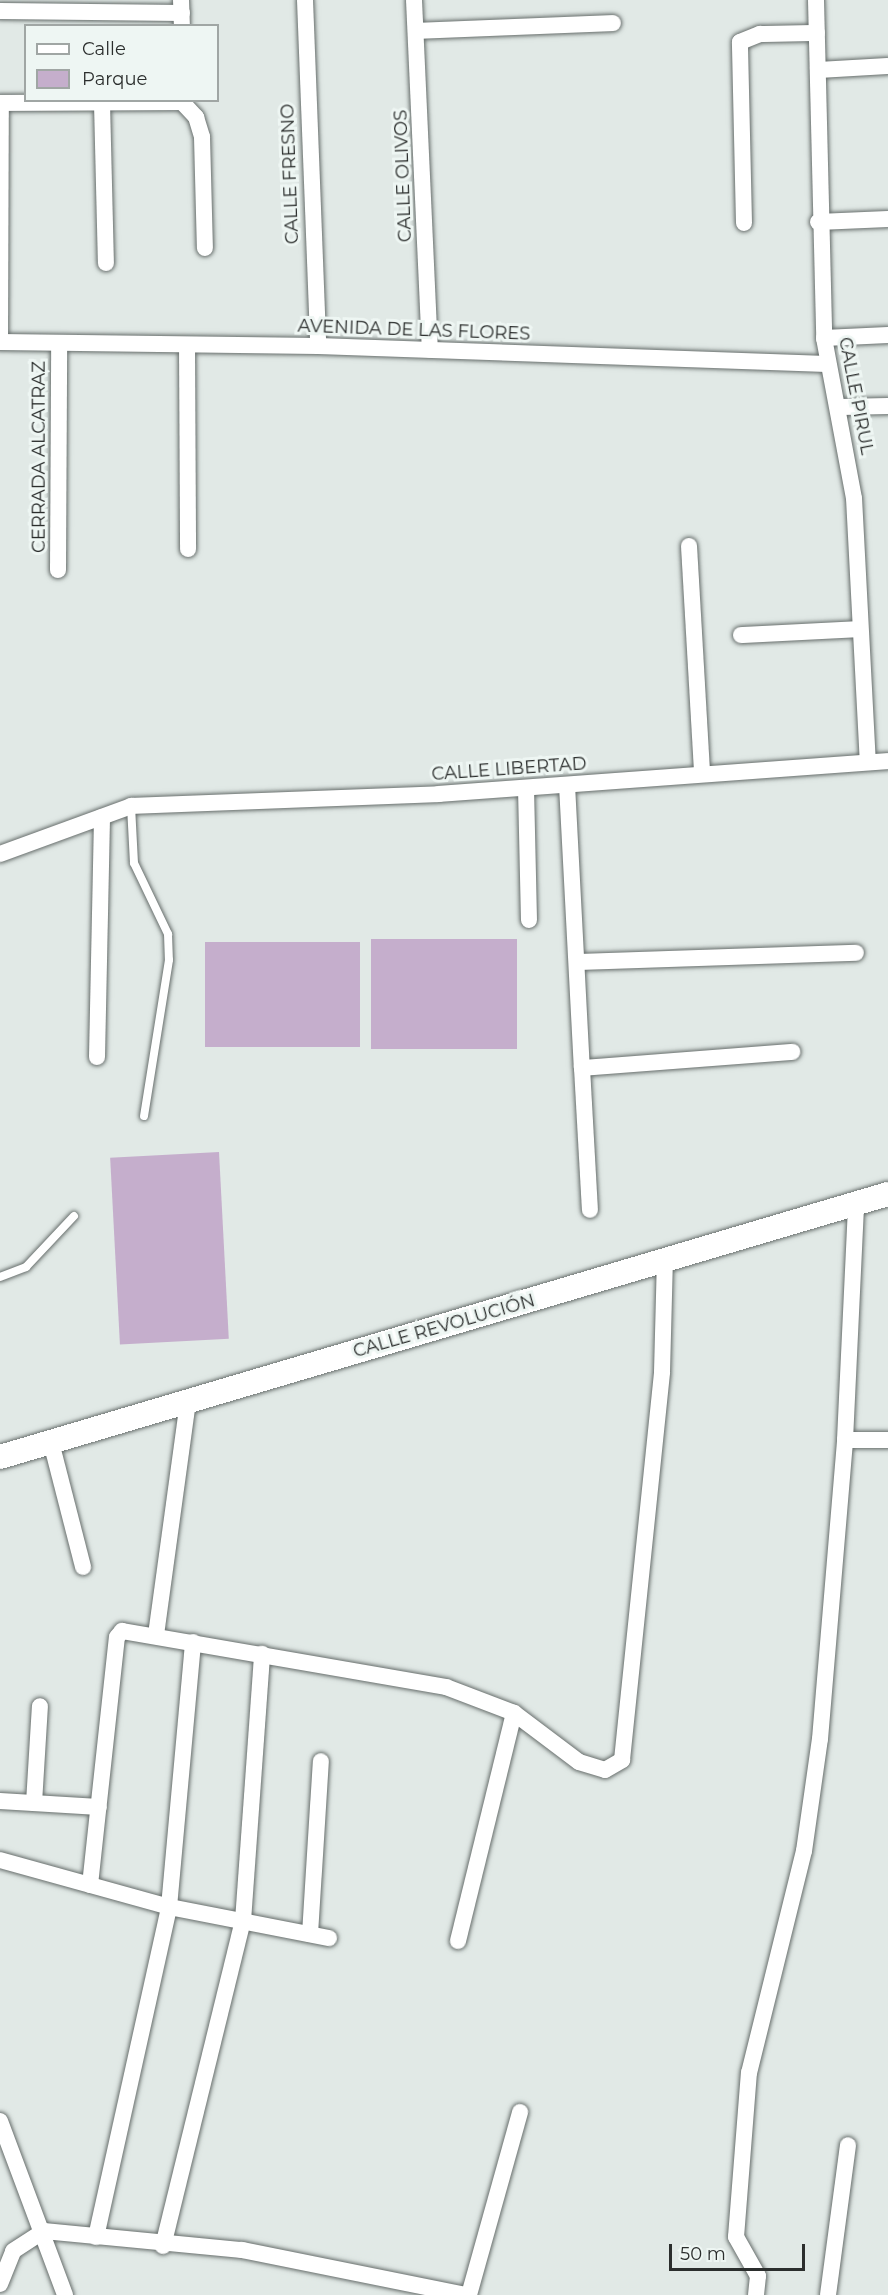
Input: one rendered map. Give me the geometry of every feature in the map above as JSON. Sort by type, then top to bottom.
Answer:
[{"type":"street","name":"CALLE FRESNO","points":[[306,0],[318,346]]},
{"type":"street","name":"CALLE OLIVOS","points":[[414,0],[430,350]]},
{"type":"street","name":"CALLE PIRUL","points":[[816,0],[818,222],[824,338],[827,364],[841,407],[854,498],[858,629],[868,762]]},
{"type":"street","points":[[0,11],[182,13]]},
{"type":"street","points":[[416,31],[612,23]]},
{"type":"street","points":[[744,223],[740,42],[760,34],[818,33]]},
{"type":"street","points":[[818,70],[888,66]]},
{"type":"street","points":[[0,342],[0,103],[142,102]]},
{"type":"street","points":[[183,102],[196,117],[202,137],[205,248]]},
{"type":"street","points":[[102,103],[106,262]]},
{"type":"street","points":[[818,222],[888,219]]},
{"type":"street","points":[[824,338],[888,335]]},
{"type":"street","name":"AVENIDA DE LAS FLORES","points":[[0,342],[59,345],[318,346],[827,364]]},
{"type":"street","name":"CERRADA ALCATRAZ","points":[[58,570],[59,345]]},
{"type":"street","points":[[187,345],[188,549]]},
{"type":"street","points":[[841,407],[888,406]]},
{"type":"street","points":[[689,546],[702,774]]},
{"type":"street","points":[[741,635],[858,629]]},
{"type":"street","name":"CALLE LIBERTAD","points":[[131,806],[526,788],[888,761]]},
{"type":"street","points":[[567,785],[579,962],[590,1210]]},
{"type":"street","points":[[526,788],[529,920]]},
{"type":"street","points":[[0,854],[131,806]]},
{"type":"street","points":[[97,1057],[102,817]]},
{"type":"street","points":[[579,962],[856,953]]},
{"type":"street","points":[[582,1068],[792,1052]]},
{"type":"street","name":"CALLE REVOLUCIÓN","points":[[0,1457],[888,1194]]},
{"type":"street","points":[[756,2295],[758,2276],[736,2237],[749,2073],[804,1851],[820,1739],[845,1440],[856,1204]]},
{"type":"street","points":[[90,1885],[117,1637],[129,1630],[446,1687],[514,1713],[579,1762],[605,1770],[622,1760],[662,1372],[665,1261]]},
{"type":"street","points":[[156,1635],[188,1401]]},
{"type":"street","points":[[845,1440],[888,1440]]},
{"type":"street","points":[[51,1442],[83,1567]]},
{"type":"street","points":[[96,2237],[169,1907],[193,1642]]},
{"type":"street","points":[[162,2246],[243,1921],[262,1654]]},
{"type":"street","points":[[34,1803],[40,1706]]},
{"type":"street","points":[[458,1941],[514,1713]]},
{"type":"street","points":[[310,1934],[321,1761]]},
{"type":"street","points":[[0,1801],[99,1807]]},
{"type":"street","points":[[0,1860],[169,1907],[329,1938]]},
{"type":"street","points":[[0,2284],[13,2251],[44,2231],[162,2246],[242,2250],[435,2292],[467,2295],[520,2112]]},
{"type":"street","points":[[0,2121],[44,2231],[65,2295]]},
{"type":"street","points":[[828,2295],[848,2145]]},
{"type":"lane","points":[[131,806],[134,863],[168,934],[169,960],[144,1116]]},
{"type":"lane","points":[[0,1277],[26,1267],[74,1216]]},
{"type":"green space","points":[[371,939],[517,939],[517,1049],[371,1049]]},
{"type":"green space","points":[[205,942],[360,942],[360,1047],[205,1047]]},
{"type":"green space","points":[[219,1152],[229,1339],[120,1344],[110,1158]]}]
